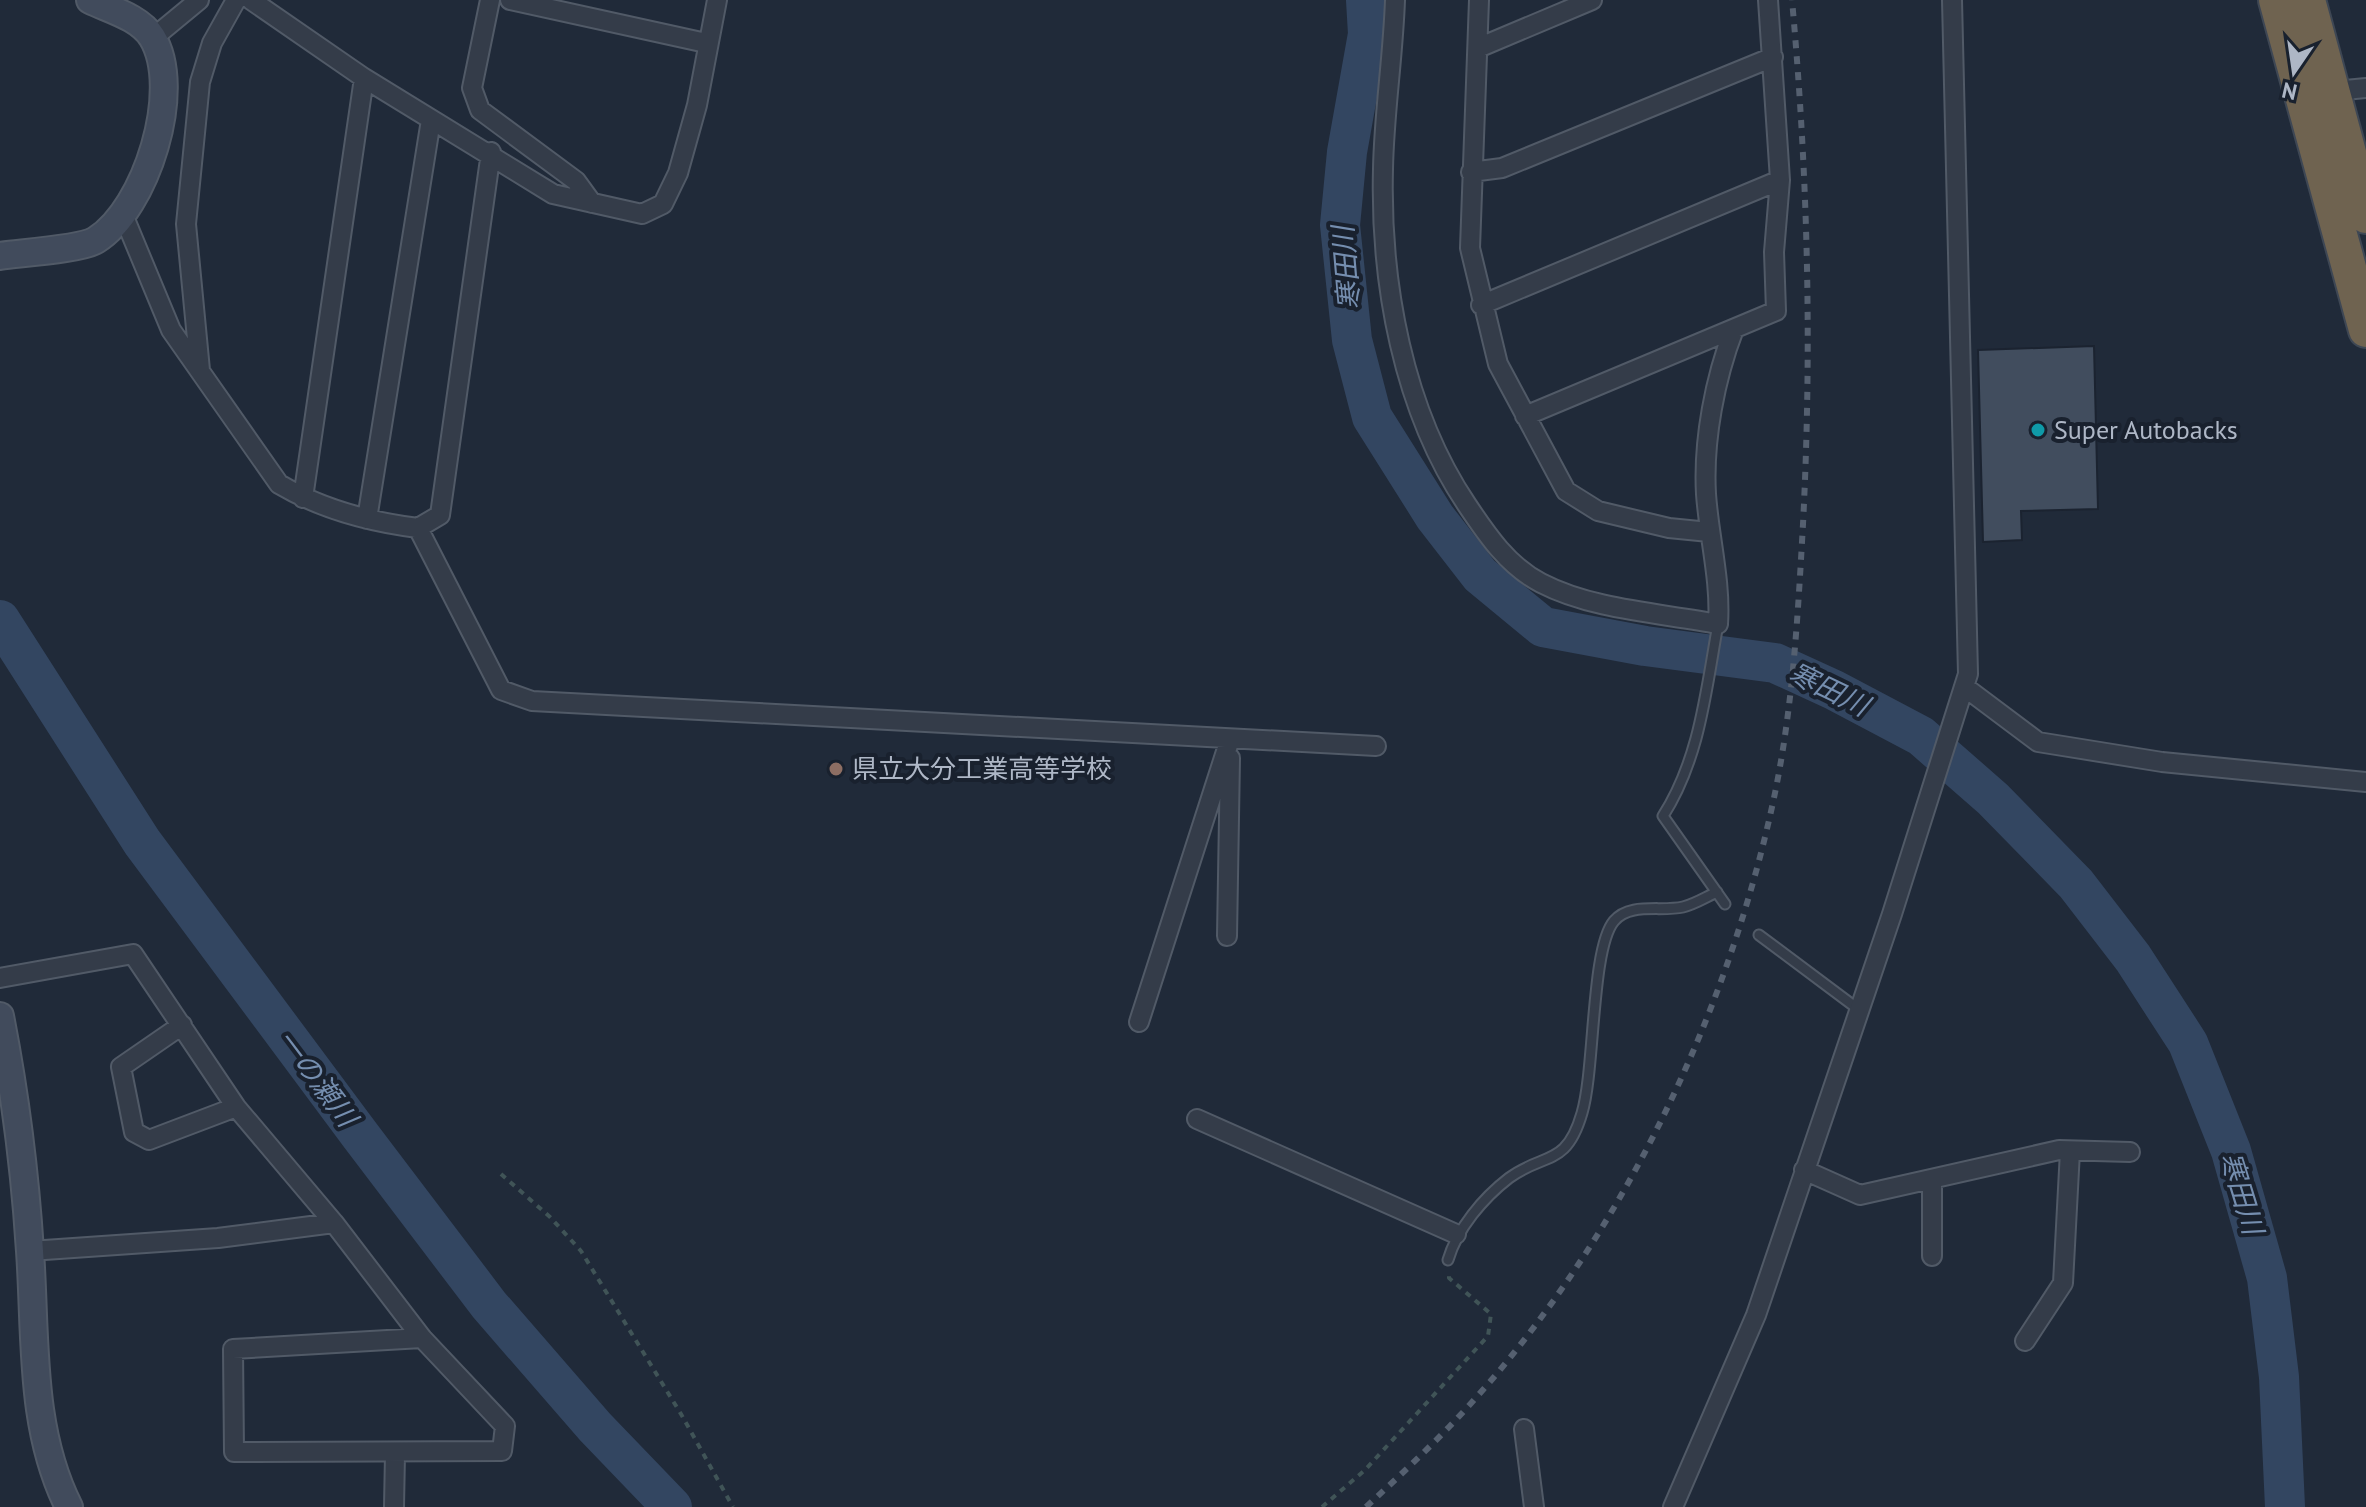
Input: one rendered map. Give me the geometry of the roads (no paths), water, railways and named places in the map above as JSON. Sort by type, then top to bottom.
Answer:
[{"type":"highway","points":[[2276,0],[2317,92],[2366,216]]},
{"type":"highway","points":[[2308,0],[2317,92],[2366,330]]},
{"type":"street","points":[[0,256],[94,242],[124,217],[156,144],[166,79],[153,38],[139,23],[90,0]]},
{"type":"street","points":[[153,38],[199,0]]},
{"type":"street","points":[[200,373],[186,224],[193,148],[200,82],[212,43],[236,0]]},
{"type":"street","points":[[251,0],[364,78],[431,120],[491,152],[553,194],[642,214],[663,204],[678,173],[697,105],[706,43],[718,3]]},
{"type":"street","points":[[490,0],[472,88],[480,110],[576,181],[592,203]]},
{"type":"street","points":[[510,0],[706,43]]},
{"type":"street","points":[[1395,0],[1383,172],[1390,284],[1419,411],[1459,493],[1499,550],[1539,583],[1610,604],[1718,624],[1719,602],[1709,532],[1707,442],[1725,351],[1734,329]]},
{"type":"street","points":[[1479,0],[1470,248],[1481,305],[1498,364],[1566,491],[1598,511],[1669,528],[1709,532]]},
{"type":"street","points":[[1478,48],[1592,0]]},
{"type":"street","points":[[1525,416],[1776,311],[1774,252],[1780,180],[1768,0]]},
{"type":"street","points":[[1673,1507],[1756,1315],[1964,695],[1970,661],[1952,0]]},
{"type":"street","points":[[1471,172],[1502,168],[1773,57]]},
{"type":"street","points":[[303,498],[364,78]]},
{"type":"street","points":[[2317,92],[2366,88]]},
{"type":"street","points":[[367,519],[431,120]]},
{"type":"street","points":[[124,217],[171,330],[279,484],[303,498],[367,519],[418,528],[440,515],[491,152]]},
{"type":"street","points":[[1481,305],[1780,180]]},
{"type":"street","points":[[418,528],[501,690],[532,701],[1376,746]]},
{"type":"street","points":[[1964,695],[2030,739],[2048,745],[2162,762],[2366,782]]},
{"type":"street","points":[[1227,936],[1230,739]]},
{"type":"street","points":[[1139,1022],[1230,739]]},
{"type":"street","points":[[0,978],[133,954],[236,1107],[334,1223],[422,1338],[505,1426],[502,1451],[395,1454],[234,1452],[233,1349],[422,1338]]},
{"type":"street","points":[[0,1016],[13,1079],[30,1251],[35,1377],[55,1479],[69,1507]]},
{"type":"street","points":[[182,1025],[121,1067],[134,1132],[149,1140],[236,1107]]},
{"type":"street","points":[[1197,1119],[1456,1234]]},
{"type":"street","points":[[1804,1170],[1860,1195],[2070,1151],[2130,1152]]},
{"type":"street","points":[[2025,1341],[2063,1283],[2070,1151]]},
{"type":"street","points":[[1932,1182],[1932,1256]]},
{"type":"street","points":[[30,1251],[218,1238],[334,1223]]},
{"type":"street","points":[[1524,1429],[1534,1507]]},
{"type":"street","points":[[394,1507],[395,1454]]},
{"type":"lane","points":[[1718,624],[1691,758],[1663,816],[1725,904]]},
{"type":"lane","points":[[1448,1260],[1456,1234],[1510,1178],[1561,1155],[1582,1114],[1597,1009],[1600,956],[1607,931],[1625,912],[1684,907],[1717,892]]},
{"type":"lane","points":[[1759,935],[1858,1009]]},
{"type":"waterway","name":"寒田川","points":[[1366,0],[1368,34],[1347,152],[1340,225],[1352,340],[1372,417],[1435,517],[1480,575],[1543,627],[1645,646],[1775,663],[1834,690],[1921,736],[1993,799],[2076,884],[2133,958],[2188,1043],[2231,1151],[2267,1278],[2279,1377],[2285,1507]]},
{"type":"waterway","name":"一の瀬川","points":[[0,620],[142,842],[360,1135],[489,1305],[595,1427],[672,1507]]},
{"type":"railway","points":[[1366,1507],[1449,1427],[1508,1360],[1562,1289],[1611,1212],[1655,1132],[1694,1050],[1727,965],[1754,879],[1775,793],[1786,726],[1797,625],[1803,524],[1807,262],[1802,132],[1792,0]]},
{"type":"place","name":"Super Autobacks","points":[[2038,430]]},
{"type":"place","name":"県立大分工業高等学校","points":[[836,769]]}]
